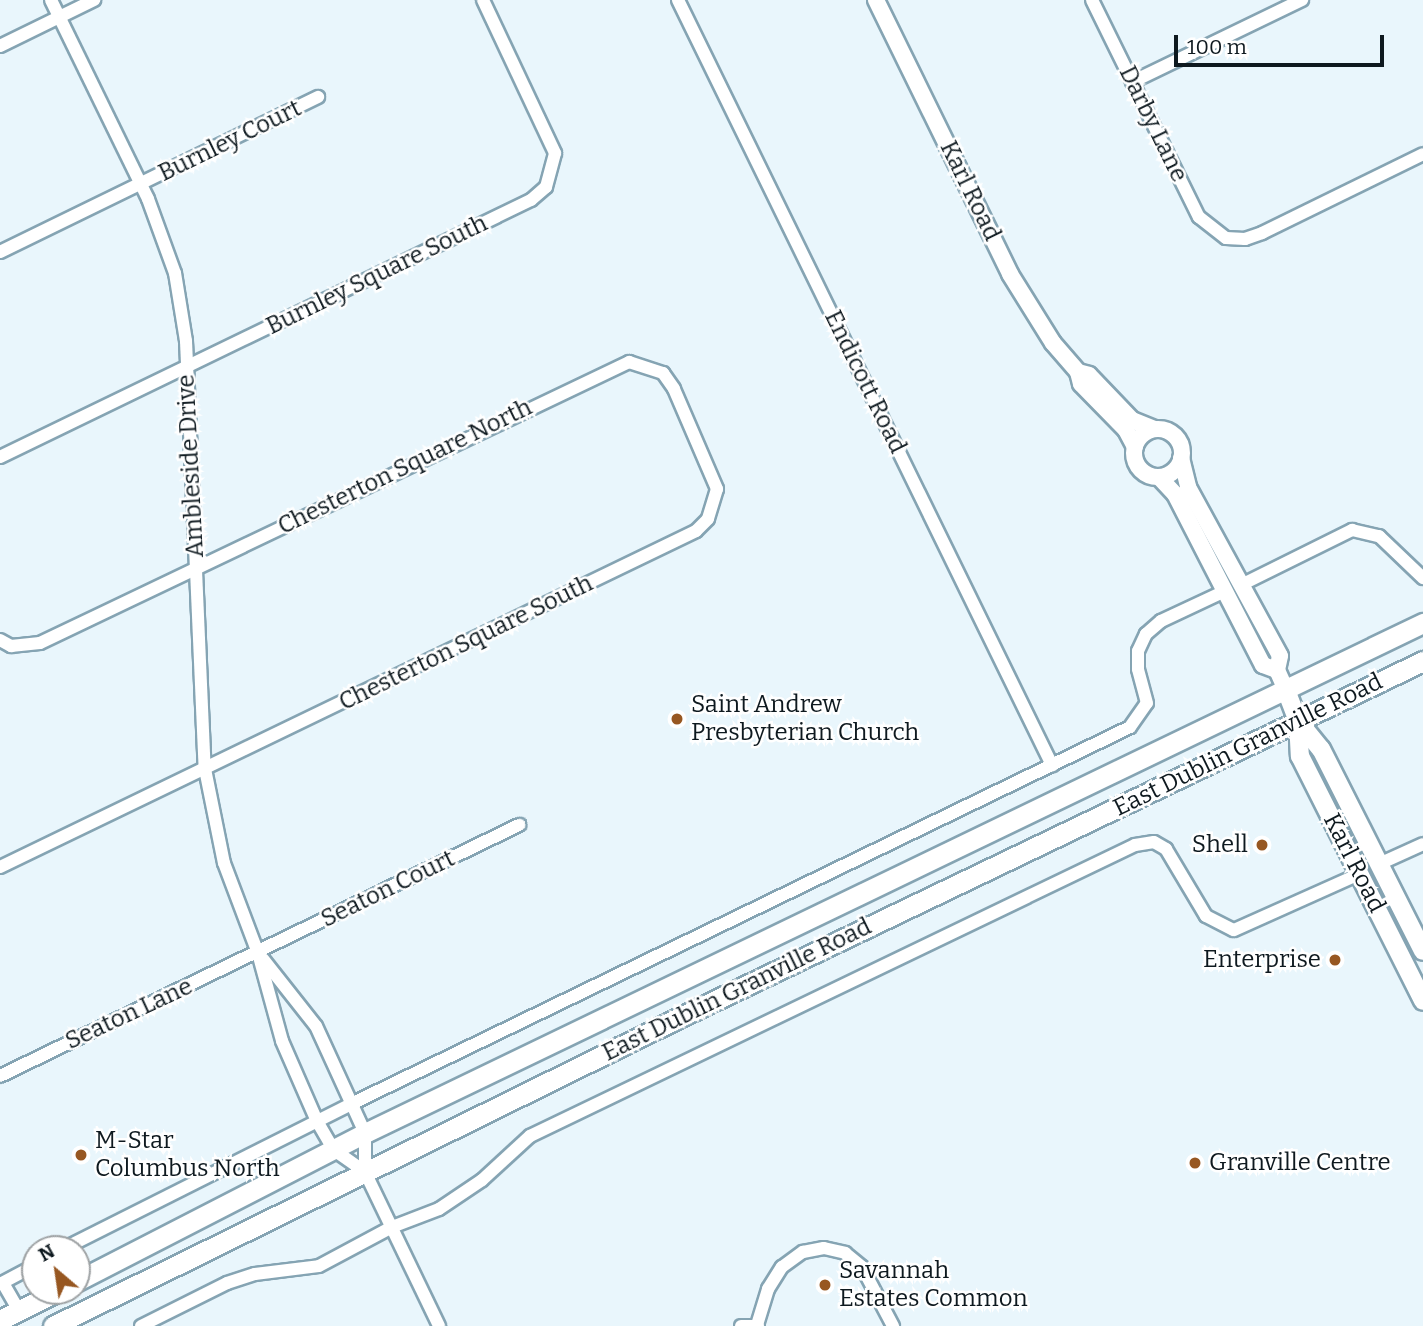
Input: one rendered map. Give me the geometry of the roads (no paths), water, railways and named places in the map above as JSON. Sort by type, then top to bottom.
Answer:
[{"type":"main road","name":"East Dublin Granville Road","points":[[91,1274],[365,1133],[1423,624]]},
{"type":"main road","name":"East Dublin Granville Road","points":[[53,1326],[365,1172],[1423,661]]},
{"type":"main road","name":"Karl Road","points":[[1286,690],[1298,721],[1300,756],[1423,1001]]},
{"type":"main road","name":"Karl Road","points":[[1298,721],[1318,745],[1423,951]]},
{"type":"main road","points":[[0,1320],[31,1305]]},
{"type":"street","name":"Ambleside Drive","points":[[51,0],[141,185],[175,273],[186,367],[205,769],[224,863],[258,953],[282,1041],[317,1121],[334,1150],[365,1172]]},
{"type":"street","points":[[0,46],[94,0]]},
{"type":"street","name":"Burnley Square South","points":[[0,457],[531,200],[546,187],[554,168],[550,139],[483,0]]},
{"type":"street","name":"Endicott Road","points":[[678,0],[1052,765]]},
{"type":"street","name":"Karl Road","points":[[876,0],[1010,274],[1053,343],[1078,372],[1081,384],[1126,430],[1135,447]]},
{"type":"street","name":"Darby Lane","points":[[1092,0],[1199,218],[1226,238],[1245,239],[1262,233],[1423,154]]},
{"type":"street","points":[[1132,82],[1302,0]]},
{"type":"street","name":"Burnley Court","points":[[0,252],[318,97]]},
{"type":"street","name":"Chesterton Square South","points":[[0,867],[696,530],[715,505],[713,473],[669,381],[645,364],[614,366]]},
{"type":"street","name":"Chesterton Square North","points":[[6,643],[40,643],[614,366]]},
{"type":"street","name":"Karl Road","points":[[1078,372],[1089,375],[1132,420],[1154,429]]},
{"type":"street","points":[[1154,429],[1175,437],[1181,458],[1173,471],[1159,477],[1138,467],[1135,447],[1140,436],[1154,429]]},
{"type":"street","name":"Karl Road","points":[[1181,458],[1188,487],[1280,656],[1277,670],[1286,690]]},
{"type":"street","name":"Karl Road","points":[[1159,477],[1175,494],[1263,665],[1277,670]]},
{"type":"street","points":[[1243,584],[1352,530],[1378,536],[1423,578]]},
{"type":"street","points":[[91,1235],[351,1104],[1052,765],[1139,719],[1147,703],[1138,668],[1138,651],[1146,634],[1161,621],[1225,591]]},
{"type":"street","name":"Seaton Court","points":[[258,953],[519,825]]},
{"type":"street","name":"East Dublin Granville Road","points":[[141,1326],[227,1283],[255,1274],[319,1266],[392,1227],[461,1196],[513,1149],[546,1127],[1135,845],[1154,842],[1166,849],[1206,916],[1234,930],[1359,874]]},
{"type":"street","points":[[1379,864],[1423,844]]},
{"type":"street","name":"Ambleside Drive","points":[[258,953],[316,1026],[365,1133],[365,1172]]},
{"type":"street","name":"Seaton Lane","points":[[0,1076],[258,953]]},
{"type":"street","points":[[365,1172],[439,1326]]},
{"type":"street","points":[[741,1326],[757,1326],[768,1289],[782,1266],[803,1252],[824,1248],[845,1253],[862,1267],[893,1326]]},
{"type":"street","points":[[19,1311],[1,1284],[21,1273]]},
{"type":"place","name":"Saint Andrew Presbyterian Church","points":[[677,719]]},
{"type":"place","name":"Shell","points":[[1262,845]]},
{"type":"place","name":"Enterprise","points":[[1335,960]]},
{"type":"place","name":"M-Star Columbus North","points":[[81,1155]]},
{"type":"place","name":"Granville Centre","points":[[1195,1163]]},
{"type":"place","name":"Savannah Estates Common","points":[[825,1285]]}]
